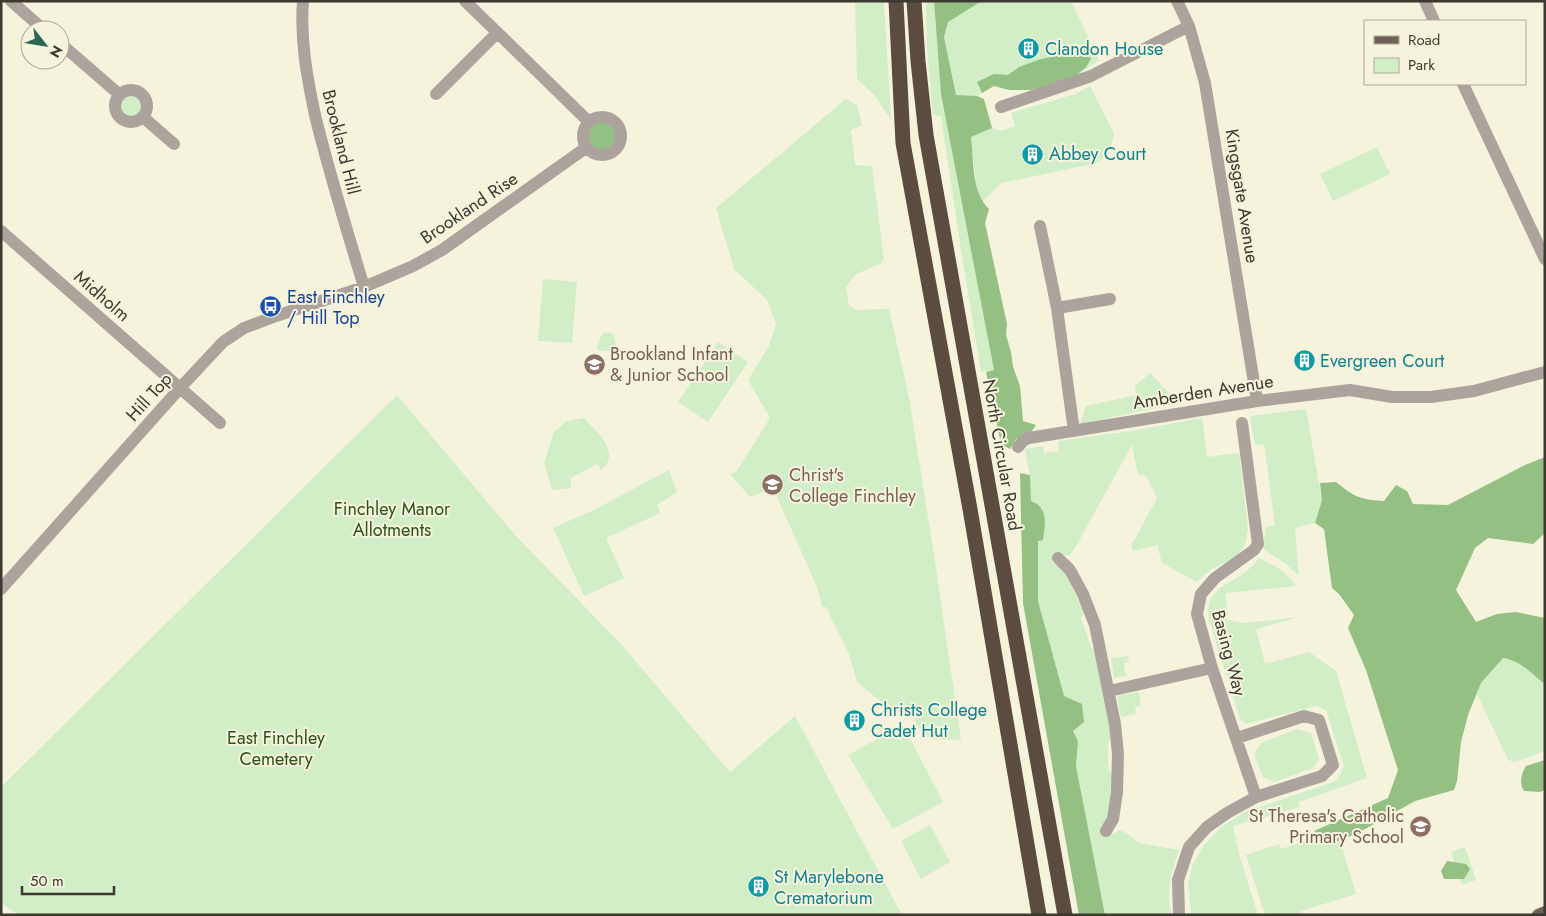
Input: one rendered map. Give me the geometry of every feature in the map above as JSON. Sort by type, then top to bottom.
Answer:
[{"type":"highway","points":[[896,1],[903,143],[970,509],[1039,915]]},
{"type":"highway","name":"North Circular Road","points":[[914,1],[926,134],[1065,915]]},
{"type":"main road","points":[[1538,915],[1545,912]]},
{"type":"street","points":[[11,1],[33,20]]},
{"type":"street","name":"Brookland Hill","points":[[303,1],[301,26],[307,76],[326,161],[364,287]]},
{"type":"street","points":[[465,1],[588,122]]},
{"type":"street","name":"Kingsgate Avenue","points":[[1177,1],[1189,26],[1205,82],[1257,401]]},
{"type":"street","points":[[1425,1],[1434,20]]},
{"type":"street","points":[[1001,107],[1091,76],[1189,26]]},
{"type":"street","points":[[436,94],[497,33]]},
{"type":"street","points":[[70,52],[120,95]]},
{"type":"street","points":[[1463,85],[1545,260]]},
{"type":"street","points":[[131,90],[142,94],[148,105],[144,117],[138,121],[130,122],[118,115],[115,108],[116,101],[120,95],[125,91],[131,90]]},
{"type":"street","points":[[144,117],[174,144]]},
{"type":"street","points":[[599,117],[610,118],[619,125],[622,137],[618,148],[608,154],[596,154],[587,147],[583,137],[588,122],[599,117]]},
{"type":"street","name":"Brookland Rise","points":[[364,287],[413,266],[442,250],[587,147]]},
{"type":"street","points":[[1040,226],[1057,308],[1074,431]]},
{"type":"street","name":"Midholm","points":[[1,231],[220,423]]},
{"type":"street","name":"Hill Top","points":[[1,590],[223,342],[244,328],[364,287]]},
{"type":"street","points":[[1057,308],[1110,299]]},
{"type":"street","name":"Amberden Avenue","points":[[1018,447],[1029,438],[1257,401],[1350,390],[1392,397],[1431,397],[1474,391],[1545,372]]},
{"type":"street","name":"Basing Way","points":[[1242,422],[1258,544],[1254,550],[1214,578],[1201,594],[1197,614],[1212,668],[1256,797]]},
{"type":"street","points":[[1058,558],[1070,570],[1095,624],[1109,691],[1118,754],[1117,792],[1113,819],[1106,831]]},
{"type":"street","points":[[1109,691],[1212,668]]},
{"type":"street","points":[[1179,915],[1178,880],[1189,847],[1207,827],[1256,797],[1322,776],[1333,765],[1319,720],[1304,716],[1237,738]]},
{"type":"green space","points":[[855,1],[884,1],[891,120],[875,96],[857,79]]},
{"type":"green space","points":[[926,1],[934,1],[941,94],[994,370],[981,372],[941,117],[933,114],[927,50]]},
{"type":"green space","points":[[934,1],[982,1],[948,22],[944,37],[956,95],[977,96],[984,99],[992,128],[971,137],[974,175],[979,194],[989,209],[985,223],[1007,324],[1006,335],[1013,367],[1020,386],[1023,421],[1036,425],[1031,432],[1016,439],[1010,449],[1001,444],[986,372],[994,370],[941,94]]},
{"type":"green space","points":[[982,1],[1071,1],[1099,60],[1072,79],[1031,90],[1009,90],[994,86],[977,96],[956,95],[944,37],[948,22]]},
{"type":"green space","points":[[1076,48],[1086,49],[1091,59],[1086,67],[1072,79],[1031,90],[1009,90],[994,86],[982,93],[977,82],[994,74],[1008,75],[1019,67],[1041,59],[1071,53]]},
{"type":"green space","points":[[1090,86],[1114,133],[1112,144],[1103,158],[1097,163],[1001,183],[982,202],[976,184],[971,137],[992,128],[1001,131],[1015,126],[1011,113],[1075,94]]},
{"type":"green space","points":[[131,95],[139,98],[142,106],[139,114],[131,117],[123,114],[120,106],[123,98]]},
{"type":"green space","points":[[846,99],[857,105],[862,125],[851,130],[855,165],[872,166],[884,259],[882,263],[856,274],[846,287],[849,305],[856,310],[889,309],[909,397],[961,740],[930,739],[916,724],[912,706],[895,713],[857,682],[849,654],[826,607],[822,607],[817,587],[773,488],[750,497],[730,474],[736,472],[770,418],[748,380],[769,346],[776,324],[767,300],[734,269],[716,208]]},
{"type":"green space","points":[[603,122],[613,126],[617,136],[613,146],[603,150],[593,146],[589,136],[593,126]]},
{"type":"green space","points":[[1377,147],[1390,174],[1333,201],[1320,174]]},
{"type":"green space","points":[[543,279],[577,282],[572,343],[538,341]]},
{"type":"green space","points":[[611,332],[615,338],[616,347],[607,351],[598,350],[597,346],[600,338],[604,333]]},
{"type":"green space","points":[[718,342],[748,362],[708,422],[678,402]]},
{"type":"green space","points":[[1150,373],[1168,392],[1170,405],[1080,424],[1086,406],[1136,395],[1135,386]]},
{"type":"green space","name":"East Finchley Cemetery","points":[[397,395],[515,535],[620,643],[730,772],[795,716],[902,915],[18,915],[1,903],[1,787]]},
{"type":"green space","points":[[1306,409],[1322,500],[1315,523],[1295,528],[1299,576],[1286,564],[1263,549],[1266,527],[1275,525],[1264,444],[1255,445],[1250,416]]},
{"type":"green space","points":[[584,418],[605,443],[609,457],[607,463],[601,470],[597,464],[571,478],[571,488],[552,490],[544,463],[554,432],[567,421]]},
{"type":"green space","points":[[1202,418],[1207,457],[1239,453],[1248,529],[1245,545],[1235,558],[1210,570],[1197,582],[1162,563],[1157,545],[1133,551],[1131,546],[1157,498],[1146,476],[1138,474],[1132,445],[1075,548],[1069,556],[1058,553],[1052,562],[1064,570],[1084,612],[1081,618],[1091,647],[1095,652],[1112,736],[1108,744],[1108,769],[1114,776],[1109,817],[1100,832],[1108,836],[1120,830],[1139,843],[1179,850],[1169,890],[1172,915],[1105,915],[1076,766],[1078,741],[1073,731],[1038,601],[1037,540],[1031,501],[1030,475],[1025,449],[1043,446],[1044,453],[1059,451],[1058,441],[1131,431]]},
{"type":"green space","points":[[1545,457],[1545,533],[1533,544],[1488,538],[1475,548],[1456,590],[1476,622],[1497,614],[1516,612],[1545,618],[1545,684],[1526,668],[1503,658],[1481,683],[1468,715],[1461,742],[1457,781],[1454,790],[1415,801],[1358,833],[1330,844],[1314,831],[1388,798],[1398,770],[1366,670],[1348,628],[1354,615],[1339,594],[1332,588],[1324,529],[1315,523],[1322,500],[1320,483],[1336,482],[1358,497],[1384,501],[1396,485],[1407,491],[1413,504],[1448,505],[1523,466]]},
{"type":"green space","points":[[669,470],[677,492],[657,505],[660,513],[606,538],[624,578],[584,596],[553,528],[594,510]]},
{"type":"green space","points":[[1020,473],[1030,475],[1031,501],[1041,508],[1044,517],[1043,540],[1038,541],[1038,601],[1064,696],[1082,704],[1084,722],[1073,731],[1078,741],[1076,766],[1105,915],[1079,915],[1023,603]]},
{"type":"green space","points":[[1259,558],[1284,572],[1296,586],[1226,593],[1227,620],[1244,623],[1299,617],[1256,629],[1265,664],[1309,652],[1336,671],[1367,778],[1299,802],[1300,807],[1233,826],[1239,854],[1258,915],[1191,915],[1188,883],[1193,864],[1204,845],[1221,827],[1245,812],[1336,781],[1344,767],[1326,710],[1316,706],[1246,724],[1240,719],[1209,620],[1208,607],[1212,598],[1225,584],[1252,567]]},
{"type":"green space","points":[[1128,656],[1129,662],[1124,663],[1126,676],[1114,678],[1111,658]]},
{"type":"green space","points":[[1503,658],[1526,668],[1545,684],[1545,751],[1515,762],[1508,760],[1477,694],[1481,683]]},
{"type":"green space","points":[[1139,692],[1141,706],[1135,707],[1136,714],[1121,717],[1117,696]]},
{"type":"green space","points":[[903,725],[943,802],[893,829],[848,755]]},
{"type":"green space","points":[[1297,729],[1311,733],[1319,759],[1313,768],[1274,782],[1263,777],[1254,754],[1261,743]]},
{"type":"green space","points":[[1545,760],[1545,790],[1540,792],[1524,791],[1521,779],[1526,766]]},
{"type":"green space","points":[[930,825],[950,862],[921,879],[901,841]]},
{"type":"green space","points":[[1337,831],[1356,894],[1301,911],[1302,915],[1265,915],[1246,855],[1279,844],[1281,849]]},
{"type":"green space","points":[[1465,847],[1476,880],[1462,885],[1451,852]]},
{"type":"green space","points":[[1447,861],[1466,864],[1470,869],[1464,879],[1444,879],[1441,871]]},
{"type":"place","name":"Clandon House","points":[[1029,49]]},
{"type":"place","name":"Abbey Court","points":[[1033,154]]},
{"type":"place","name":"East Finchley / Hill Top","points":[[271,307]]},
{"type":"place","name":"Evergreen Court","points":[[1304,361]]},
{"type":"place","name":"Brookland Infant & Junior School","points":[[594,364]]},
{"type":"place","name":"Christ's College Finchley","points":[[773,485]]},
{"type":"place","name":"Christs College Cadet Hut","points":[[855,720]]},
{"type":"place","name":"St Theresa's Catholic Primary School","points":[[1420,826]]},
{"type":"place","name":"St Marylebone Crematorium","points":[[758,887]]},
{"type":"park label","name":"Finchley Manor Allotments","points":[[392,519]]}]
